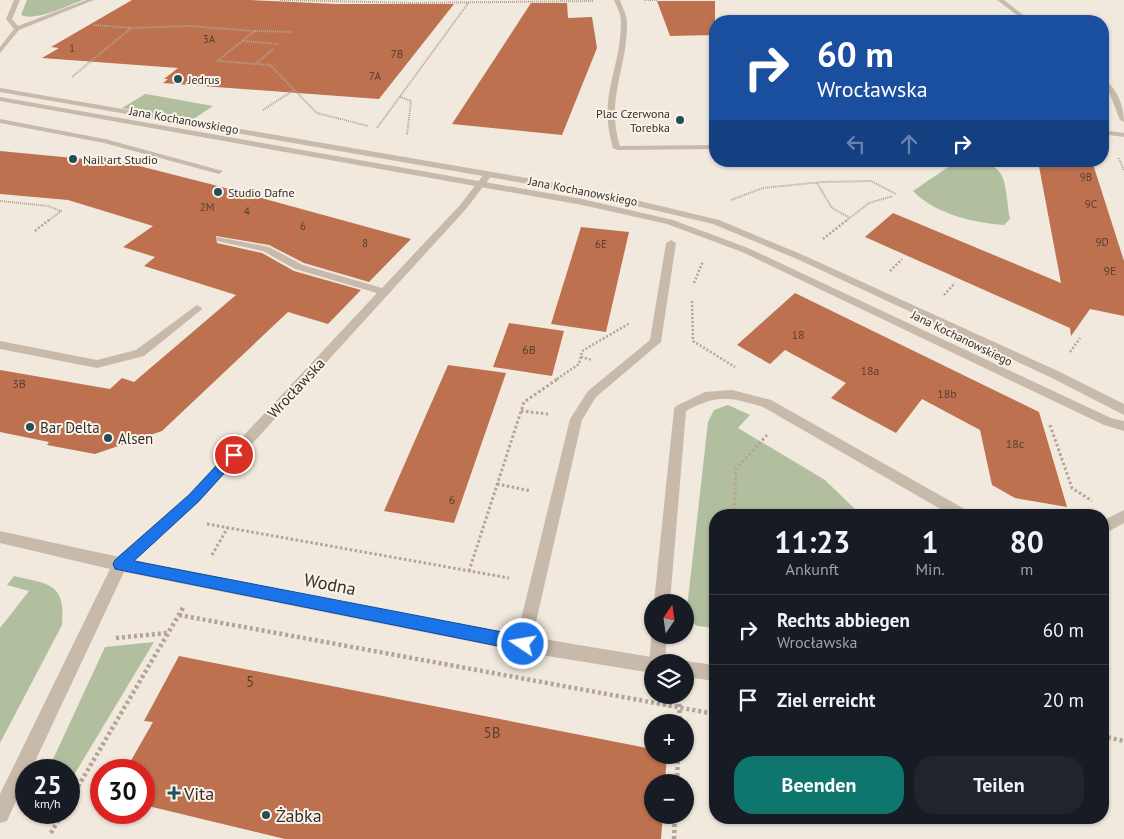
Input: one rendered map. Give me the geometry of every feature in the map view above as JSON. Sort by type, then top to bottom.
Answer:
[{"type":"street","points":[[17,0],[9,19],[17,29]]},
{"type":"street","points":[[0,51],[17,29],[91,0]]},
{"type":"street","points":[[617,0],[624,20],[609,97],[609,121],[617,148],[709,147]]},
{"type":"street","points":[[1000,0],[1020,15]]},
{"type":"street","points":[[1109,88],[1124,120]]},
{"type":"street","name":"Jana Kochanowskiego","points":[[0,90],[361,152],[670,222],[788,269],[1108,422],[1124,426]]},
{"type":"street","name":"Jana Kochanowskiego","points":[[0,100],[484,180],[586,191],[673,210],[716,222],[800,257],[1054,374],[1124,410]]},
{"type":"street","points":[[0,121],[105,141],[219,171]]},
{"type":"street","points":[[1109,133],[1124,135]]},
{"type":"street","name":"Wrocławska","points":[[0,814],[120,564],[194,498],[463,207],[484,180]]},
{"type":"street","points":[[220,239],[266,249],[299,267],[385,292]]},
{"type":"street","points":[[523,644],[576,419],[592,394],[655,342],[671,243]]},
{"type":"street","points":[[0,345],[97,364],[140,353],[197,308]]},
{"type":"street","points":[[663,594],[680,409],[705,396],[732,394],[767,403],[953,509]]},
{"type":"street","points":[[1109,525],[1121,518]]},
{"type":"street","name":"Wodna","points":[[0,537],[120,564],[523,644],[644,663]]},
{"type":"street","points":[[694,670],[709,672]]},
{"type":"path","points":[[280,0],[469,2],[658,0]]},
{"type":"path","points":[[361,152],[469,2]]},
{"type":"path","points":[[92,25],[131,28],[186,26],[293,32]]},
{"type":"path","points":[[38,97],[90,64],[131,28]]},
{"type":"path","points":[[254,31],[217,61],[270,65],[317,113],[377,128]]},
{"type":"path","points":[[242,41],[279,44]]},
{"type":"path","points":[[256,64],[274,49]]},
{"type":"path","points":[[400,97],[411,101],[412,108],[406,125],[407,135],[414,139]]},
{"type":"path","points":[[763,188],[871,181],[894,195],[869,203],[800,257]]},
{"type":"path","points":[[817,183],[832,208],[850,218]]},
{"type":"path","points":[[0,201],[48,206],[61,211],[35,231]]},
{"type":"path","points":[[691,289],[703,263],[700,244],[694,231]]},
{"type":"path","points":[[692,298],[693,341],[742,371],[748,398]]},
{"type":"path","points":[[1038,388],[1072,488],[1106,509]]},
{"type":"path","points":[[734,509],[736,469],[785,412]]},
{"type":"path","points":[[1109,511],[1121,518]]},
{"type":"path","points":[[172,517],[537,583]]},
{"type":"path","points":[[80,783],[179,615],[228,527]]},
{"type":"path","points":[[179,615],[709,713]]},
{"type":"path","points":[[84,640],[168,633]]},
{"type":"path","points":[[680,704],[680,714]]},
{"type":"path","points":[[1109,738],[1124,741]]},
{"type":"path","points":[[51,833],[56,824]]},
{"type":"path","points":[[674,839],[675,824]]},
{"type":"green space","points":[[27,0],[83,0],[43,15],[27,17],[21,15]]},
{"type":"green space","points":[[145,94],[213,106],[192,120],[122,108]]},
{"type":"green space","points":[[948,167],[995,167],[1004,181],[1010,219],[1004,225],[956,216],[932,206],[913,191]]},
{"type":"green space","points":[[728,405],[750,415],[738,428],[825,480],[855,509],[709,509],[709,627],[697,626],[694,624],[694,594],[689,594],[708,422],[714,410]]},
{"type":"green space","points":[[14,576],[46,584],[58,593],[63,611],[62,625],[0,743],[0,628],[29,591],[7,585]]},
{"type":"green space","points":[[154,642],[80,765],[80,759],[53,759],[105,647]]},
{"type":"building","points":[[132,0],[454,4],[379,99],[163,83],[168,79],[164,79],[178,68],[42,58],[59,48],[51,47]]},
{"type":"building","points":[[657,1],[715,1],[715,15],[709,15],[709,35],[670,36]]},
{"type":"building","points":[[531,3],[567,3],[568,18],[592,17],[597,48],[562,135],[452,124]]},
{"type":"building","points":[[0,151],[95,160],[100,156],[411,239],[369,282],[304,263],[269,245],[216,236],[217,243],[262,253],[294,271],[361,290],[328,324],[288,312],[162,431],[95,454],[47,445],[49,442],[0,432],[0,370],[110,389],[122,378],[134,382],[236,295],[144,266],[155,257],[123,247],[153,226],[68,200],[0,194]]},
{"type":"building","points":[[1039,167],[1094,167],[1124,261],[1124,316],[1090,309],[1071,336],[1070,328],[865,237],[893,213],[1061,283]]},
{"type":"building","points":[[581,227],[629,232],[606,332],[551,324]]},
{"type":"building","points":[[795,293],[1039,412],[1067,507],[1015,498],[992,485],[980,430],[922,399],[896,433],[831,398],[846,383],[785,350],[770,364],[737,345]]},
{"type":"building","points":[[509,323],[564,331],[552,376],[493,367]]},
{"type":"building","points":[[448,365],[506,373],[454,523],[384,511]]},
{"type":"building","points":[[179,656],[644,747],[644,764],[666,764],[666,774],[644,774],[644,824],[662,824],[661,839],[285,839],[155,808],[155,759],[132,759],[153,722],[144,721]]},
{"type":"place","name":"Jedrus","points":[[178,79]]},
{"type":"place","name":"Plac Czerwona Torebka","points":[[680,120]]},
{"type":"place","name":"Nail art Studio","points":[[73,159]]},
{"type":"place","name":"Studio Dafne","points":[[218,192]]},
{"type":"place","name":"Bar Delta","points":[[30,427]]},
{"type":"place","name":"Alsen","points":[[108,438]]},
{"type":"place","name":"Vita","points":[[174,793]]},
{"type":"place","name":"Żabka","points":[[266,815]]},
{"type":"route","points":[[234,455],[194,498],[120,564],[523,644]]}]
